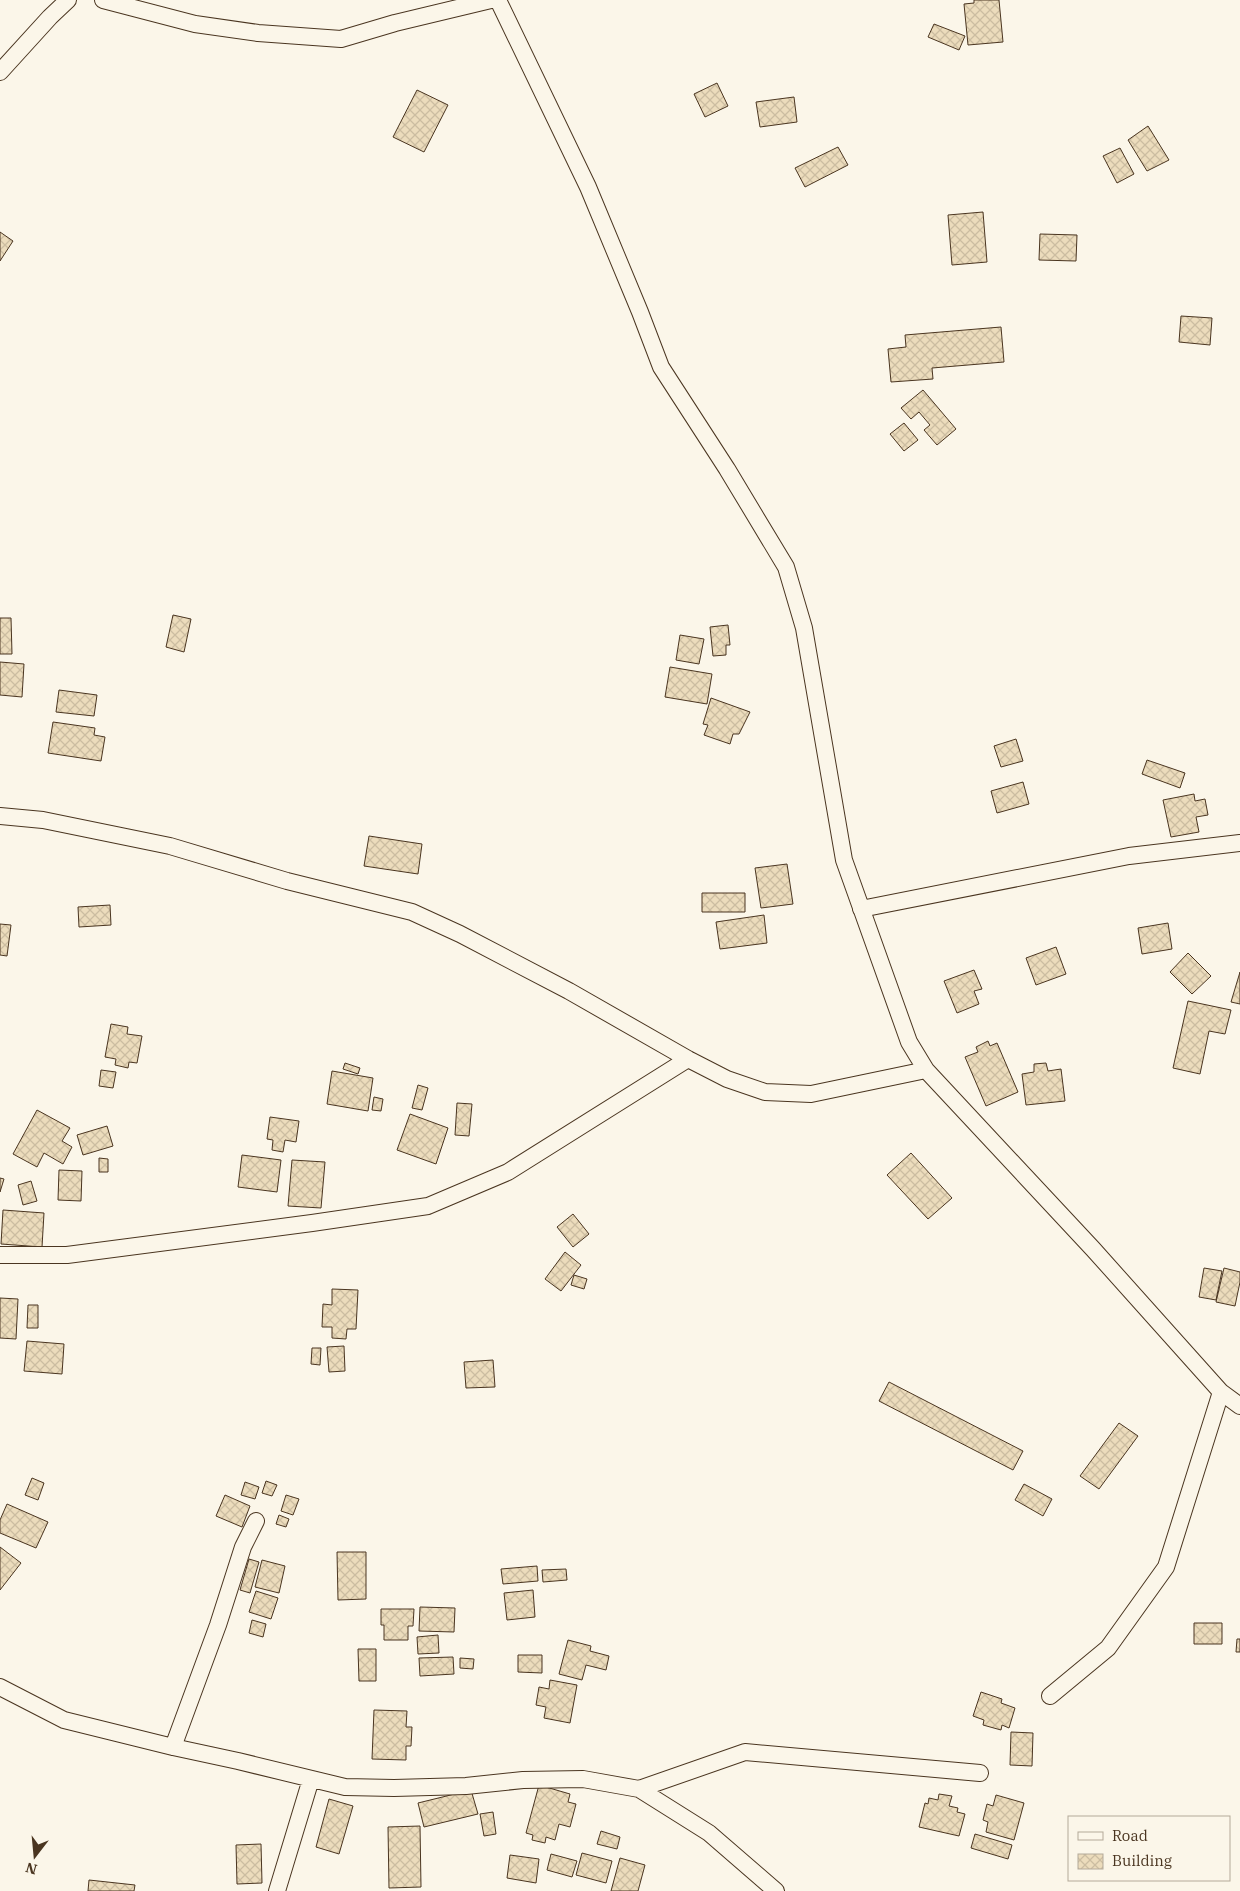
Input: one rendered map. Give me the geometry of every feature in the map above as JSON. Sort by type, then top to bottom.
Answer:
[{"type":"street","points":[[0,72],[68,0]]},
{"type":"street","points":[[103,0],[195,24],[258,33],[341,39],[395,23],[491,0]]},
{"type":"street","points":[[498,0],[588,187],[661,367],[727,469],[786,567],[804,628],[844,860],[909,1042],[926,1070],[1093,1249],[1222,1392],[1240,1406]]},
{"type":"street","points":[[0,816],[43,820],[170,846],[287,881],[412,912],[460,934],[727,1079],[765,1092],[811,1094],[926,1070]]},
{"type":"street","points":[[861,909],[1129,856],[1240,843]]},
{"type":"street","points":[[0,1255],[67,1255],[428,1206],[508,1172],[688,1059]]},
{"type":"street","points":[[1050,1696],[1108,1648],[1166,1568],[1222,1392]]},
{"type":"street","points":[[173,1747],[218,1625],[243,1547],[256,1521]]},
{"type":"street","points":[[0,1687],[64,1720],[345,1787],[466,1786],[523,1780],[583,1779],[639,1789],[709,1833],[776,1891]]},
{"type":"street","points":[[639,1789],[745,1752],[980,1773]]},
{"type":"street","points":[[276,1891],[311,1779]]},
{"type":"building","points":[[974,0],[999,0],[1003,42],[968,45],[964,4],[974,3]]},
{"type":"building","points":[[934,24],[965,36],[959,50],[928,37]]},
{"type":"building","points":[[717,83],[728,106],[705,117],[694,94]]},
{"type":"building","points":[[417,90],[448,105],[424,152],[393,137]]},
{"type":"building","points":[[794,97],[797,122],[760,127],[756,102]]},
{"type":"building","points":[[1148,126],[1169,160],[1147,171],[1128,140]]},
{"type":"building","points":[[838,147],[848,165],[805,187],[795,168]]},
{"type":"building","points":[[1120,148],[1134,174],[1117,183],[1103,156]]},
{"type":"building","points":[[983,212],[987,262],[952,265],[948,215]]},
{"type":"building","points":[[0,232],[13,241],[0,261]]},
{"type":"building","points":[[1040,234],[1077,235],[1076,261],[1039,260]]},
{"type":"building","points":[[1181,316],[1212,318],[1210,345],[1179,342]]},
{"type":"building","points":[[1001,327],[1004,362],[932,368],[933,379],[891,382],[888,349],[906,347],[905,335]]},
{"type":"building","points":[[923,390],[956,429],[937,445],[924,430],[930,425],[919,412],[911,419],[901,408]]},
{"type":"building","points":[[904,423],[918,440],[904,451],[890,434]]},
{"type":"building","points":[[173,615],[191,619],[184,652],[166,647]]},
{"type":"building","points":[[0,618],[11,618],[12,654],[0,654]]},
{"type":"building","points":[[728,625],[730,645],[726,645],[726,655],[713,656],[710,627]]},
{"type":"building","points":[[680,635],[704,639],[699,664],[676,660]]},
{"type":"building","points":[[0,662],[24,664],[22,697],[0,695]]},
{"type":"building","points":[[670,667],[712,674],[707,704],[665,697]]},
{"type":"building","points":[[59,690],[97,695],[94,716],[56,712]]},
{"type":"building","points":[[711,698],[750,712],[739,734],[733,734],[730,744],[704,735],[708,725],[703,724]]},
{"type":"building","points":[[53,722],[95,728],[94,735],[105,737],[101,761],[48,753]]},
{"type":"building","points":[[1016,739],[1023,761],[1001,767],[994,746]]},
{"type":"building","points":[[1147,760],[1185,773],[1180,788],[1142,774]]},
{"type":"building","points":[[1023,782],[1029,804],[997,813],[991,791]]},
{"type":"building","points":[[1194,794],[1195,801],[1205,799],[1208,815],[1196,817],[1199,832],[1171,837],[1163,800]]},
{"type":"building","points":[[369,836],[422,844],[418,874],[364,866]]},
{"type":"building","points":[[787,864],[793,904],[761,908],[755,868]]},
{"type":"building","points":[[702,893],[745,893],[745,912],[702,912]]},
{"type":"building","points":[[110,905],[111,925],[79,927],[78,907]]},
{"type":"building","points":[[764,915],[767,943],[720,949],[716,922]]},
{"type":"building","points":[[1168,923],[1172,949],[1142,954],[1138,928]]},
{"type":"building","points":[[0,924],[11,925],[7,956],[0,955]]},
{"type":"building","points":[[1056,947],[1066,974],[1036,985],[1026,958]]},
{"type":"building","points":[[1188,953],[1211,976],[1192,994],[1170,972]]},
{"type":"building","points":[[974,970],[982,989],[974,991],[979,1004],[957,1013],[944,981]]},
{"type":"building","points":[[1240,972],[1240,1004],[1231,1002]]},
{"type":"building","points":[[1188,1001],[1231,1010],[1225,1034],[1209,1031],[1200,1074],[1173,1068]]},
{"type":"building","points":[[111,1024],[128,1027],[127,1034],[142,1036],[137,1063],[129,1062],[128,1068],[115,1065],[116,1059],[105,1057]]},
{"type":"building","points":[[988,1041],[990,1046],[997,1043],[1018,1092],[986,1106],[965,1057],[978,1052],[976,1047]]},
{"type":"building","points":[[345,1063],[360,1068],[358,1074],[343,1069]]},
{"type":"building","points":[[1046,1063],[1048,1071],[1061,1069],[1065,1101],[1026,1105],[1022,1074],[1034,1072],[1034,1064]]},
{"type":"building","points":[[101,1070],[116,1072],[113,1088],[99,1086]]},
{"type":"building","points":[[332,1071],[373,1078],[368,1111],[327,1104]]},
{"type":"building","points":[[418,1085],[428,1088],[422,1110],[412,1108]]},
{"type":"building","points":[[374,1097],[383,1099],[381,1111],[372,1110]]},
{"type":"building","points":[[457,1103],[472,1104],[469,1136],[455,1135]]},
{"type":"building","points":[[37,1110],[70,1128],[62,1141],[72,1147],[63,1164],[44,1153],[37,1167],[13,1154]]},
{"type":"building","points":[[410,1114],[448,1128],[436,1164],[397,1150]]},
{"type":"building","points":[[270,1117],[299,1121],[296,1142],[285,1140],[283,1152],[272,1150],[273,1140],[267,1139]]},
{"type":"building","points":[[107,1126],[113,1146],[83,1155],[77,1135]]},
{"type":"building","points":[[911,1153],[952,1198],[928,1219],[887,1175]]},
{"type":"building","points":[[242,1155],[281,1160],[277,1192],[238,1187]]},
{"type":"building","points":[[99,1158],[108,1159],[108,1172],[99,1172]]},
{"type":"building","points":[[292,1160],[325,1162],[321,1208],[288,1206]]},
{"type":"building","points":[[59,1170],[82,1171],[81,1201],[58,1200]]},
{"type":"building","points":[[0,1178],[4,1179],[0,1192]]},
{"type":"building","points":[[31,1181],[37,1201],[23,1205],[18,1185]]},
{"type":"building","points":[[3,1210],[44,1213],[42,1247],[1,1244]]},
{"type":"building","points":[[573,1214],[589,1234],[573,1247],[557,1227]]},
{"type":"building","points":[[565,1252],[581,1265],[561,1291],[545,1279]]},
{"type":"building","points":[[1204,1268],[1222,1271],[1216,1300],[1199,1297]]},
{"type":"building","points":[[1224,1268],[1240,1272],[1235,1306],[1216,1302]]},
{"type":"building","points":[[574,1275],[587,1279],[584,1289],[571,1285]]},
{"type":"building","points":[[332,1289],[358,1290],[356,1329],[347,1329],[346,1339],[332,1338],[332,1327],[322,1327],[323,1304],[332,1305]]},
{"type":"building","points":[[0,1298],[18,1299],[16,1339],[0,1338]]},
{"type":"building","points":[[28,1305],[38,1305],[38,1328],[27,1328]]},
{"type":"building","points":[[27,1341],[64,1344],[62,1374],[24,1371]]},
{"type":"building","points":[[344,1346],[345,1371],[329,1372],[327,1347]]},
{"type":"building","points":[[312,1348],[321,1348],[320,1365],[311,1364]]},
{"type":"building","points":[[493,1360],[495,1387],[466,1388],[464,1362]]},
{"type":"building","points":[[889,1382],[1023,1451],[1013,1470],[879,1401]]},
{"type":"building","points":[[1119,1423],[1138,1436],[1099,1489],[1080,1476]]},
{"type":"building","points":[[32,1478],[44,1483],[38,1500],[25,1495]]},
{"type":"building","points":[[266,1481],[277,1485],[272,1496],[262,1493]]},
{"type":"building","points":[[245,1482],[259,1487],[255,1499],[241,1495]]},
{"type":"building","points":[[1024,1484],[1052,1499],[1043,1516],[1015,1500]]},
{"type":"building","points":[[225,1495],[250,1506],[242,1527],[216,1516]]},
{"type":"building","points":[[286,1495],[299,1499],[293,1515],[281,1511]]},
{"type":"building","points":[[7,1504],[48,1522],[36,1548],[0,1533],[0,1520]]},
{"type":"building","points":[[279,1515],[289,1519],[286,1527],[276,1524]]},
{"type":"building","points":[[0,1547],[21,1563],[0,1590]]},
{"type":"building","points":[[337,1552],[366,1552],[366,1599],[338,1600]]},
{"type":"building","points":[[249,1559],[259,1562],[250,1593],[240,1590]]},
{"type":"building","points":[[262,1560],[285,1566],[279,1593],[255,1587]]},
{"type":"building","points":[[537,1566],[538,1581],[503,1584],[501,1569]]},
{"type":"building","points":[[566,1569],[567,1580],[543,1582],[542,1570]]},
{"type":"building","points":[[533,1590],[535,1617],[507,1620],[504,1593]]},
{"type":"building","points":[[256,1591],[278,1598],[271,1619],[249,1612]]},
{"type":"building","points":[[420,1607],[455,1608],[454,1632],[419,1631]]},
{"type":"building","points":[[381,1609],[414,1609],[413,1626],[408,1626],[408,1640],[384,1640],[384,1625],[381,1625]]},
{"type":"building","points":[[252,1620],[266,1624],[263,1637],[249,1633]]},
{"type":"building","points":[[1194,1623],[1222,1623],[1222,1644],[1194,1644]]},
{"type":"building","points":[[438,1635],[439,1653],[418,1654],[417,1637]]},
{"type":"building","points":[[1237,1639],[1240,1639],[1240,1652],[1236,1652]]},
{"type":"building","points":[[568,1640],[591,1646],[590,1651],[609,1656],[606,1670],[586,1665],[582,1680],[559,1674]]},
{"type":"building","points":[[358,1649],[376,1649],[376,1681],[359,1681]]},
{"type":"building","points":[[518,1655],[542,1655],[542,1673],[518,1672]]},
{"type":"building","points":[[453,1657],[454,1674],[420,1676],[419,1658]]},
{"type":"building","points":[[460,1658],[474,1659],[473,1669],[460,1668]]},
{"type":"building","points":[[550,1680],[577,1685],[570,1723],[544,1718],[546,1707],[536,1705],[539,1687],[549,1689]]},
{"type":"building","points":[[981,1692],[1002,1699],[1001,1703],[1015,1708],[1009,1728],[1002,1725],[1001,1730],[983,1725],[984,1720],[973,1716]]},
{"type":"building","points":[[374,1710],[407,1711],[406,1727],[412,1727],[411,1746],[406,1746],[406,1760],[372,1759]]},
{"type":"building","points":[[1011,1732],[1033,1733],[1032,1766],[1010,1765]]},
{"type":"building","points":[[539,1785],[570,1794],[568,1802],[576,1804],[570,1827],[559,1824],[555,1840],[546,1837],[545,1843],[532,1840],[533,1835],[526,1833]]},
{"type":"building","points":[[471,1790],[478,1814],[424,1827],[418,1803]]},
{"type":"building","points":[[939,1794],[952,1796],[949,1806],[958,1808],[957,1812],[965,1814],[959,1836],[919,1827],[925,1803],[928,1804],[929,1798],[938,1800]]},
{"type":"building","points":[[996,1795],[1024,1803],[1014,1840],[986,1832],[988,1822],[983,1820],[987,1804],[993,1806]]},
{"type":"building","points":[[329,1799],[353,1806],[339,1854],[316,1847]]},
{"type":"building","points":[[493,1812],[496,1834],[484,1836],[480,1814]]},
{"type":"building","points":[[420,1826],[421,1887],[389,1888],[388,1827]]},
{"type":"building","points":[[601,1831],[620,1837],[617,1849],[597,1844]]},
{"type":"building","points":[[975,1834],[1012,1845],[1008,1859],[971,1848]]},
{"type":"building","points":[[261,1844],[262,1883],[237,1884],[236,1845]]},
{"type":"building","points":[[582,1853],[612,1861],[606,1883],[576,1875]]},
{"type":"building","points":[[551,1854],[577,1861],[572,1877],[547,1870]]},
{"type":"building","points":[[510,1855],[539,1859],[536,1883],[507,1878]]},
{"type":"building","points":[[620,1858],[645,1865],[638,1891],[611,1891]]},
{"type":"building","points":[[89,1880],[135,1885],[134,1891],[88,1891]]}]
